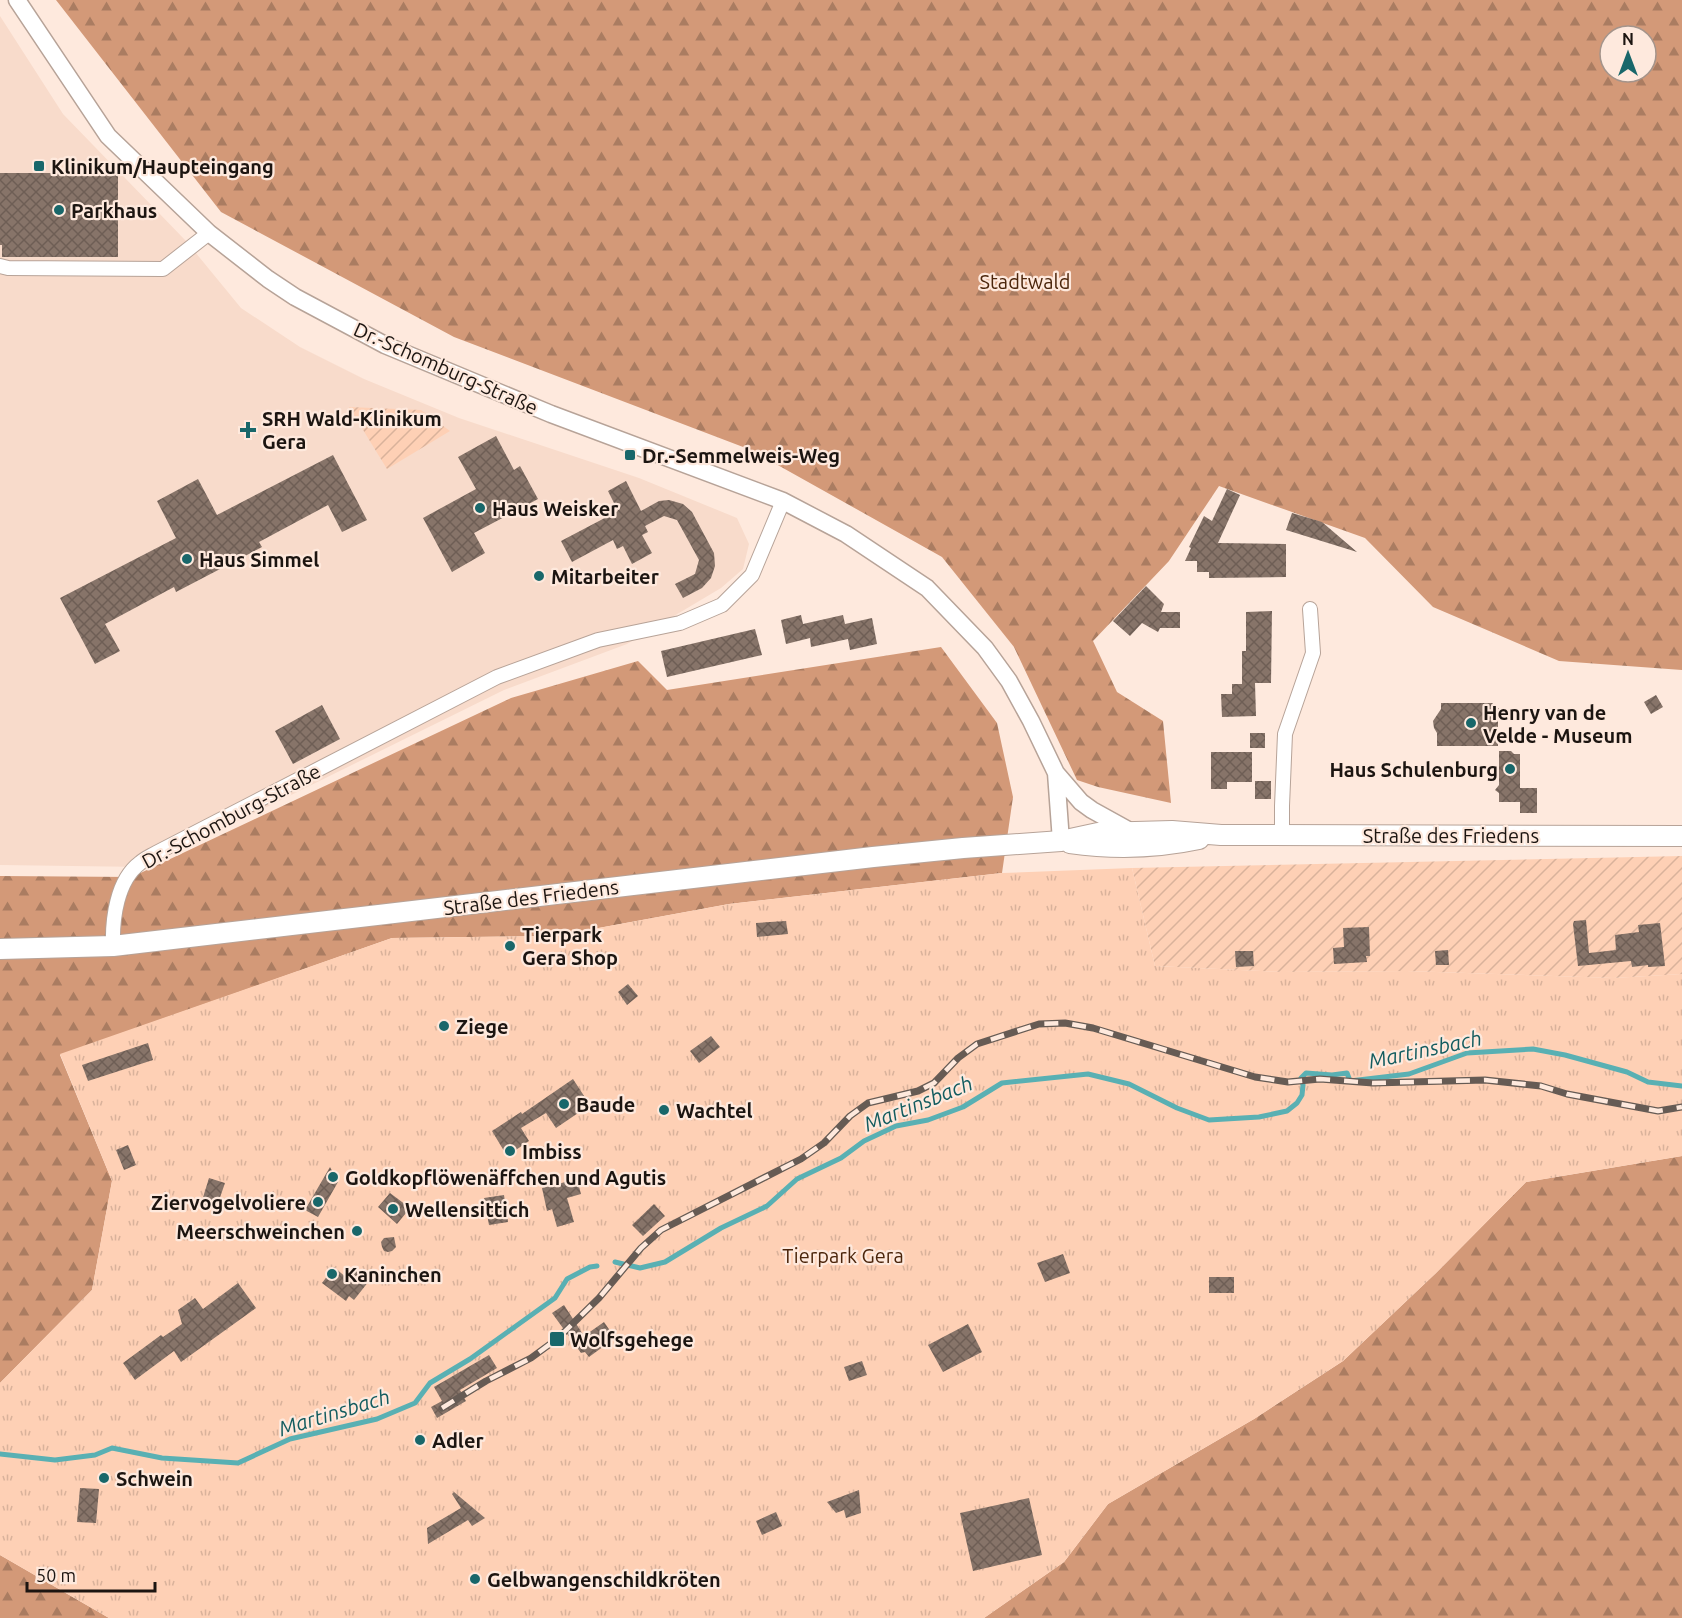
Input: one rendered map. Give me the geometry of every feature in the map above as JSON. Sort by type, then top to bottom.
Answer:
[{"type":"main road","name":"Straße des Friedens","points":[[0,949],[114,946],[884,856],[1061,841],[1098,832],[1172,831],[1221,835],[1682,836]]},
{"type":"main road","name":"Straße des Friedens","points":[[1061,841],[1099,847],[1171,845],[1221,835]]},
{"type":"street","name":"Dr.-Schomburg-Straße","points":[[17,0],[108,135],[209,233],[267,279],[295,297],[385,345],[551,414],[783,501],[846,534],[927,588],[986,648],[1010,681],[1056,773],[1061,841]]},
{"type":"street","points":[[0,266],[8,268],[163,269],[209,233]]},
{"type":"street","name":"Dr.-Schomburg-Straße","points":[[114,946],[112,924],[122,885],[138,863],[497,677],[598,640],[680,623],[722,605],[752,575],[783,501]]},
{"type":"street","points":[[1282,834],[1285,734],[1313,653],[1310,609]]},
{"type":"street","points":[[1056,773],[1081,802],[1130,831]]},
{"type":"shaded area","name":"SRH Wald-Klinikum Gera","points":[[0,16],[63,114],[186,241],[241,308],[300,347],[364,379],[459,418],[639,478],[737,518],[749,544],[743,569],[721,588],[627,644],[504,690],[145,867],[0,865]]},
{"type":"green space","name":"Stadtwald","points":[[56,0],[1682,0],[1682,670],[1559,661],[1433,607],[1365,538],[1219,486],[1169,561],[1093,641],[1117,692],[1163,721],[1171,803],[1098,787],[1077,780],[1014,647],[942,557],[751,450],[454,337],[221,212]]},
{"type":"green space","points":[[349,407],[421,410],[450,431],[387,469]]},
{"type":"green space","points":[[941,647],[997,723],[1013,797],[1002,873],[729,904],[555,936],[392,938],[60,1055],[112,1181],[92,1290],[0,1383],[0,876],[132,877],[511,698],[638,661],[667,690]]},
{"type":"green space","points":[[1682,856],[1682,974],[1613,978],[1407,971],[1282,972],[1155,966],[1132,868]]},
{"type":"green space","name":"Tierpark Gera","points":[[1132,868],[1155,966],[1282,972],[1407,971],[1613,978],[1682,974],[1682,1156],[1526,1182],[1436,1273],[1343,1361],[1254,1419],[1108,1504],[1064,1562],[984,1618],[109,1618],[0,1555],[0,1383],[92,1290],[112,1181],[60,1054],[392,938],[555,936],[729,904],[1002,873]]},
{"type":"green space","points":[[1682,1156],[1682,1618],[984,1618],[1064,1562],[1108,1504],[1254,1419],[1343,1361],[1436,1273],[1526,1182]]},
{"type":"green space","points":[[0,1555],[109,1618],[0,1618]]},
{"type":"building","name":"Parkhaus","points":[[0,173],[118,173],[118,257],[2,257]]},
{"type":"building","name":"Haus Weisker","points":[[496,436],[514,470],[520,466],[538,499],[474,533],[485,553],[452,572],[423,518],[476,489],[458,457]]},
{"type":"building","name":"Haus Simmel","points":[[333,455],[367,520],[342,532],[328,505],[259,542],[262,547],[176,592],[174,587],[105,624],[120,651],[95,664],[60,598],[176,538],[157,501],[198,479],[217,515]]},
{"type":"building","points":[[626,481],[641,511],[659,501],[669,500],[683,504],[692,512],[714,553],[715,566],[711,578],[702,588],[683,598],[675,584],[695,574],[699,560],[677,520],[664,516],[645,526],[648,532],[642,535],[652,553],[632,564],[623,546],[617,549],[613,540],[572,562],[561,541],[618,511],[608,491]]},
{"type":"building","points":[[1227,489],[1240,495],[1218,543],[1286,544],[1286,577],[1209,578],[1209,572],[1197,572],[1197,561],[1185,561],[1204,516],[1212,521]]},
{"type":"building","points":[[1292,513],[1322,522],[1357,552],[1286,530]]},
{"type":"building","points":[[1146,586],[1164,604],[1161,612],[1180,612],[1180,628],[1160,628],[1158,632],[1142,623],[1130,636],[1113,621]]},
{"type":"building","points":[[1272,611],[1271,683],[1255,683],[1256,716],[1222,717],[1221,694],[1232,694],[1232,684],[1242,684],[1242,651],[1246,651],[1246,612]]},
{"type":"building","points":[[801,615],[803,624],[843,615],[845,624],[872,618],[877,644],[850,650],[848,639],[811,647],[810,638],[786,644],[781,620]]},
{"type":"building","points":[[755,629],[762,655],[667,677],[661,651]]},
{"type":"building","points":[[1656,695],[1663,707],[1651,714],[1644,702]]},
{"type":"building","name":"Haus Schulenburg","points":[[1441,703],[1492,703],[1503,712],[1498,716],[1498,746],[1437,746],[1437,733],[1433,721],[1441,709]]},
{"type":"building","points":[[322,705],[340,739],[293,764],[275,731]]},
{"type":"building","points":[[1250,733],[1265,733],[1265,748],[1250,748]]},
{"type":"building","points":[[1499,751],[1520,754],[1520,788],[1537,788],[1537,813],[1520,813],[1520,802],[1499,802],[1499,793],[1495,790],[1499,785]]},
{"type":"building","points":[[1211,752],[1252,752],[1252,782],[1227,782],[1227,789],[1211,789]]},
{"type":"building","points":[[1255,781],[1271,781],[1271,799],[1255,799]]},
{"type":"building","points":[[1586,920],[1589,953],[1616,950],[1615,935],[1639,932],[1638,925],[1660,923],[1665,966],[1632,967],[1631,961],[1578,966],[1573,924],[1574,921]]},
{"type":"building","points":[[786,921],[788,934],[757,937],[756,923]]},
{"type":"building","points":[[1369,927],[1370,956],[1366,956],[1367,962],[1334,964],[1333,948],[1344,947],[1343,928]]},
{"type":"building","points":[[1448,950],[1449,965],[1436,965],[1435,951]]},
{"type":"building","points":[[1235,951],[1253,951],[1254,966],[1236,967]]},
{"type":"building","points":[[628,984],[638,996],[627,1005],[618,992]]},
{"type":"building","points":[[711,1036],[720,1047],[699,1063],[690,1051]]},
{"type":"building","points":[[148,1043],[153,1060],[88,1081],[82,1065]]},
{"type":"building","points":[[573,1079],[590,1105],[556,1128],[546,1113],[521,1128],[529,1141],[507,1156],[492,1131],[521,1112],[522,1114]]},
{"type":"building","points":[[128,1145],[136,1165],[124,1170],[116,1150]]},
{"type":"building","name":"Ziervogelvoliere","points":[[330,1167],[338,1182],[318,1217],[305,1210]]},
{"type":"building","points":[[209,1178],[225,1183],[216,1209],[201,1204]]},
{"type":"building","points":[[577,1179],[581,1194],[567,1198],[574,1222],[557,1227],[552,1209],[547,1211],[542,1188]]},
{"type":"building","name":"Wellensittich","points":[[390,1193],[410,1208],[397,1224],[378,1207]]},
{"type":"building","points":[[504,1195],[508,1222],[489,1225],[484,1198]]},
{"type":"building","points":[[654,1204],[665,1216],[643,1236],[632,1225]]},
{"type":"building","points":[[394,1237],[396,1247],[392,1251],[384,1251],[381,1242],[384,1238]]},
{"type":"building","points":[[1063,1254],[1070,1273],[1045,1282],[1037,1263]]},
{"type":"building","points":[[334,1267],[348,1279],[355,1270],[369,1281],[354,1300],[349,1296],[346,1301],[322,1283]]},
{"type":"building","points":[[1209,1277],[1234,1277],[1234,1293],[1209,1293]]},
{"type":"building","points":[[238,1283],[256,1308],[181,1362],[174,1351],[135,1380],[123,1363],[161,1335],[163,1337],[182,1324],[178,1310],[195,1298],[203,1309]]},
{"type":"building","points":[[564,1305],[584,1336],[604,1322],[615,1338],[589,1357],[585,1352],[581,1353],[552,1313]]},
{"type":"building","points":[[968,1324],[982,1352],[943,1372],[928,1345]]},
{"type":"building","points":[[489,1355],[497,1368],[460,1390],[466,1401],[437,1418],[431,1407],[442,1401],[434,1387]]},
{"type":"building","points":[[862,1361],[867,1375],[849,1381],[844,1367]]},
{"type":"building","points":[[80,1488],[99,1489],[96,1523],[77,1522]]},
{"type":"building","points":[[859,1490],[861,1513],[846,1518],[844,1510],[836,1513],[827,1502]]},
{"type":"building","points":[[454,1492],[485,1518],[472,1526],[468,1520],[428,1544],[427,1528],[461,1508],[452,1494]]},
{"type":"building","points":[[1029,1498],[1042,1555],[973,1571],[960,1513]]},
{"type":"building","points":[[776,1512],[782,1526],[762,1535],[756,1521]]},
{"type":"waterway","name":"Martinsbach","points":[[615,1262],[640,1268],[665,1262],[721,1228],[767,1206],[797,1179],[841,1158],[864,1141],[896,1126],[928,1120],[963,1107],[1002,1083],[1088,1074],[1129,1084],[1177,1108],[1209,1120],[1259,1117],[1287,1111],[1297,1103],[1302,1095],[1301,1078],[1306,1073],[1332,1075],[1347,1073],[1350,1081],[1409,1074],[1467,1053],[1533,1049],[1627,1072],[1648,1082],[1682,1086]]},
{"type":"waterway","name":"Martinsbach","points":[[0,1454],[55,1460],[95,1455],[112,1448],[162,1458],[238,1463],[290,1439],[377,1419],[415,1403],[430,1383],[470,1359],[555,1298],[567,1279],[590,1267],[597,1266]]},
{"type":"railway","points":[[442,1408],[486,1381],[531,1358],[557,1339],[599,1298],[641,1248],[661,1230],[801,1159],[824,1143],[850,1116],[868,1103],[918,1091],[934,1083],[958,1058],[977,1044],[1039,1024],[1065,1023],[1093,1028],[1255,1077],[1288,1082],[1320,1079],[1373,1083],[1485,1080],[1541,1086],[1567,1094],[1658,1111],[1682,1107]]},
{"type":"place","name":"Klinikum/Haupteingang","points":[[39,166]]},
{"type":"place","name":"Parkhaus","points":[[59,210]]},
{"type":"place","name":"SRH Wald-Klinikum Gera","points":[[248,430]]},
{"type":"place","name":"Dr.-Semmelweis-Weg","points":[[630,455]]},
{"type":"place","name":"Haus Weisker","points":[[480,508]]},
{"type":"place","name":"Haus Simmel","points":[[187,559]]},
{"type":"place","name":"Mitarbeiter","points":[[539,576]]},
{"type":"place","name":"Henry van de Velde - Museum","points":[[1471,723]]},
{"type":"place","name":"Haus Schulenburg","points":[[1510,769]]},
{"type":"place","name":"Tierpark Gera Shop","points":[[510,946]]},
{"type":"place","name":"Ziege","points":[[444,1026]]},
{"type":"place","name":"Baude","points":[[564,1104]]},
{"type":"place","name":"Wachtel","points":[[664,1110]]},
{"type":"place","name":"Imbiss","points":[[510,1151]]},
{"type":"place","name":"Goldkopflöwenäffchen und Agutis","points":[[333,1177]]},
{"type":"place","name":"Ziervogelvoliere","points":[[318,1202]]},
{"type":"place","name":"Wellensittich","points":[[393,1209]]},
{"type":"place","name":"Meerschweinchen","points":[[357,1231]]},
{"type":"place","name":"Kaninchen","points":[[332,1274]]},
{"type":"place","name":"Wolfsgehege","points":[[557,1339]]},
{"type":"place","name":"Adler","points":[[420,1440]]},
{"type":"place","name":"Schwein","points":[[104,1478]]},
{"type":"place","name":"Gelbwangenschildkröten","points":[[475,1579]]}]
